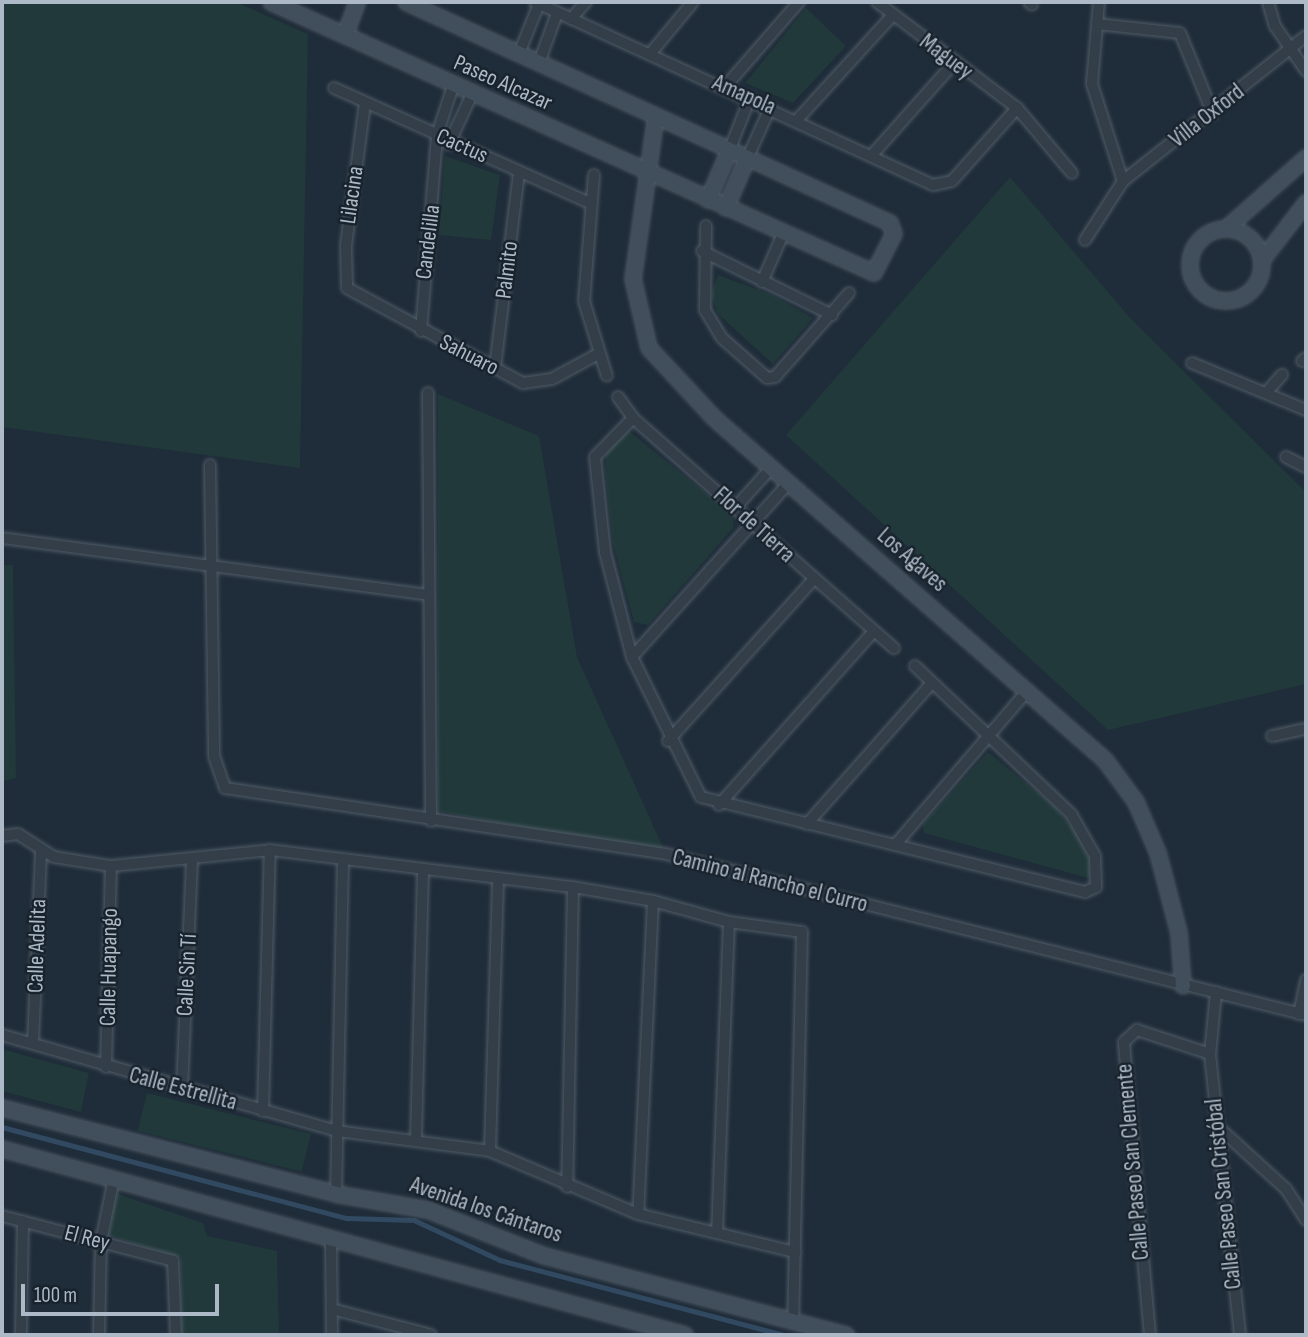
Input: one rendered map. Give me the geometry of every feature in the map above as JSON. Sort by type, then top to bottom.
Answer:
[{"type":"street","name":"Paseo Alcazar","points":[[271,2],[345,33],[453,86],[644,170],[870,275],[894,229],[540,60],[406,2]]},
{"type":"street","points":[[345,33],[357,2]]},
{"type":"street","points":[[571,19],[586,2]]},
{"type":"street","points":[[650,54],[694,2]]},
{"type":"street","points":[[725,87],[799,2]]},
{"type":"street","name":"Maguey","points":[[877,2],[953,64],[1017,108],[1073,173]]},
{"type":"street","points":[[1098,2],[1092,84],[1123,181]]},
{"type":"street","points":[[1268,2],[1290,49],[1306,71]]},
{"type":"street","points":[[520,51],[537,3]]},
{"type":"street","name":"Amapola","points":[[537,3],[750,98],[933,185],[952,181],[1017,108]]},
{"type":"street","points":[[540,60],[556,13]]},
{"type":"street","points":[[797,120],[893,15]]},
{"type":"street","points":[[1097,24],[1180,33],[1213,114]]},
{"type":"street","name":"Villa Oxford","points":[[1084,240],[1123,181],[1213,114],[1306,36]]},
{"type":"street","points":[[872,155],[953,64]]},
{"type":"street","points":[[438,135],[453,86]]},
{"type":"street","name":"Cactus","points":[[334,88],[590,203]]},
{"type":"street","points":[[439,152],[453,141],[472,94]]},
{"type":"street","points":[[708,200],[750,98]]},
{"type":"street","name":"Lilacina","points":[[347,288],[346,246],[365,103]]},
{"type":"street","points":[[726,208],[770,108]]},
{"type":"street","name":"Los Agaves","points":[[656,116],[644,170],[633,279],[645,338],[662,368],[788,484],[1028,690],[1105,760],[1136,802],[1162,866],[1183,986]]},
{"type":"street","name":"Candelilla","points":[[421,331],[439,152],[438,135]]},
{"type":"street","points":[[1227,228],[1306,158]]},
{"type":"street","name":"Palmito","points":[[495,368],[519,172]]},
{"type":"street","points":[[594,175],[584,301],[596,355],[607,376]]},
{"type":"street","points":[[1263,259],[1250,237],[1227,228],[1212,230],[1192,251],[1193,280],[1201,292],[1214,299],[1242,298],[1261,276],[1263,259],[1306,203]]},
{"type":"street","points":[[706,226],[702,251],[701,296],[711,325],[767,378],[775,377],[849,293]]},
{"type":"street","points":[[762,282],[783,234]]},
{"type":"street","points":[[702,251],[832,315]]},
{"type":"street","name":"Sahuaro","points":[[347,288],[421,331],[495,368],[537,383],[596,355]]},
{"type":"street","points":[[1192,363],[1306,410]]},
{"type":"street","points":[[1267,392],[1282,375]]},
{"type":"street","points":[[428,393],[427,595],[431,821]]},
{"type":"street","name":"Flor de Tierra","points":[[618,397],[633,418],[894,648]]},
{"type":"street","points":[[633,418],[595,457],[606,552],[632,657],[668,741],[695,789],[719,805],[896,844],[1085,892],[1096,887],[1098,871],[1085,834],[988,735],[915,666]]},
{"type":"street","points":[[1286,457],[1306,467]]},
{"type":"street","points":[[210,465],[211,565]]},
{"type":"street","points":[[735,508],[771,468]]},
{"type":"street","points":[[632,657],[788,484]]},
{"type":"street","points":[[2,538],[427,595]]},
{"type":"street","name":"Camino al Rancho el Curro","points":[[211,565],[214,756],[225,788],[666,855],[1303,1015]]},
{"type":"street","points":[[668,741],[814,579]]},
{"type":"street","points":[[719,805],[873,632]]},
{"type":"street","points":[[807,824],[931,684]]},
{"type":"street","points":[[896,844],[1028,690]]},
{"type":"street","points":[[1272,736],[1306,729]]},
{"type":"street","points":[[2,836],[18,834],[41,850],[111,866],[192,862],[270,850],[573,887],[653,901],[729,922],[802,932],[793,1321]]},
{"type":"street","name":"Calle Adelita","points":[[33,1043],[41,850]]},
{"type":"street","points":[[263,1111],[270,850]]},
{"type":"street","points":[[336,1194],[343,859]]},
{"type":"street","name":"Calle Sin Tí","points":[[182,1089],[192,862]]},
{"type":"street","name":"Calle Huapango","points":[[106,1068],[111,866]]},
{"type":"street","points":[[416,1139],[423,870]]},
{"type":"street","points":[[490,1151],[498,878]]},
{"type":"street","points":[[567,1186],[573,887]]},
{"type":"street","points":[[638,1214],[653,901]]},
{"type":"street","points":[[717,1233],[729,922]]},
{"type":"street","points":[[1303,1015],[1306,980]]},
{"type":"street","name":"Calle Paseo San Cristóbal","points":[[1216,992],[1210,1054],[1240,1335]]},
{"type":"street","name":"Calle Paseo San Clemente","points":[[1150,1335],[1124,1042],[1137,1030],[1210,1054]]},
{"type":"street","name":"Calle Estrellita","points":[[2,1035],[106,1068],[337,1131],[416,1139],[490,1151],[638,1214],[795,1252]]},
{"type":"street","name":"Avenida los Cántaros","points":[[2,1108],[336,1194],[428,1210],[545,1256],[793,1321],[824,1332],[848,1335]]},
{"type":"street","points":[[1218,1127],[1286,1189],[1306,1220]]},
{"type":"street","points":[[2,1149],[685,1335]]},
{"type":"street","points":[[99,1335],[101,1242],[114,1178]]},
{"type":"street","name":"El Rey","points":[[2,1216],[173,1261],[176,1335]]},
{"type":"street","points":[[21,1335],[23,1221]]},
{"type":"street","points":[[331,1240],[332,1335]]},
{"type":"street","points":[[332,1309],[409,1332],[431,1335]]},
{"type":"green space","points":[[2,2],[236,2],[308,34],[300,468],[2,427]]},
{"type":"green space","points":[[806,8],[846,46],[793,103],[745,83]]},
{"type":"green space","points":[[445,156],[500,175],[491,240],[439,235]]},
{"type":"green space","points":[[1010,177],[1131,319],[1306,492],[1306,684],[1108,730],[786,435]]},
{"type":"green space","points":[[718,275],[772,295],[813,318],[773,364],[718,314],[711,294]]},
{"type":"green space","points":[[438,394],[539,436],[577,657],[666,854],[438,811]]},
{"type":"green space","points":[[629,431],[732,514],[734,527],[648,625],[634,622],[613,544],[605,468],[607,446]]},
{"type":"green space","points":[[2,565],[13,565],[16,778],[2,782]]},
{"type":"green space","points":[[988,752],[1054,806],[1079,837],[1094,871],[1088,878],[924,833],[923,824]]},
{"type":"green space","points":[[2,1049],[89,1073],[81,1112],[2,1091]]},
{"type":"green space","points":[[147,1093],[311,1134],[302,1172],[138,1131]]},
{"type":"green space","points":[[115,1193],[203,1223],[207,1236],[277,1251],[279,1335],[180,1335],[181,1258],[108,1235]]},
{"type":"waterway","points":[[2,1127],[347,1218],[414,1220],[500,1260],[784,1335]]}]
